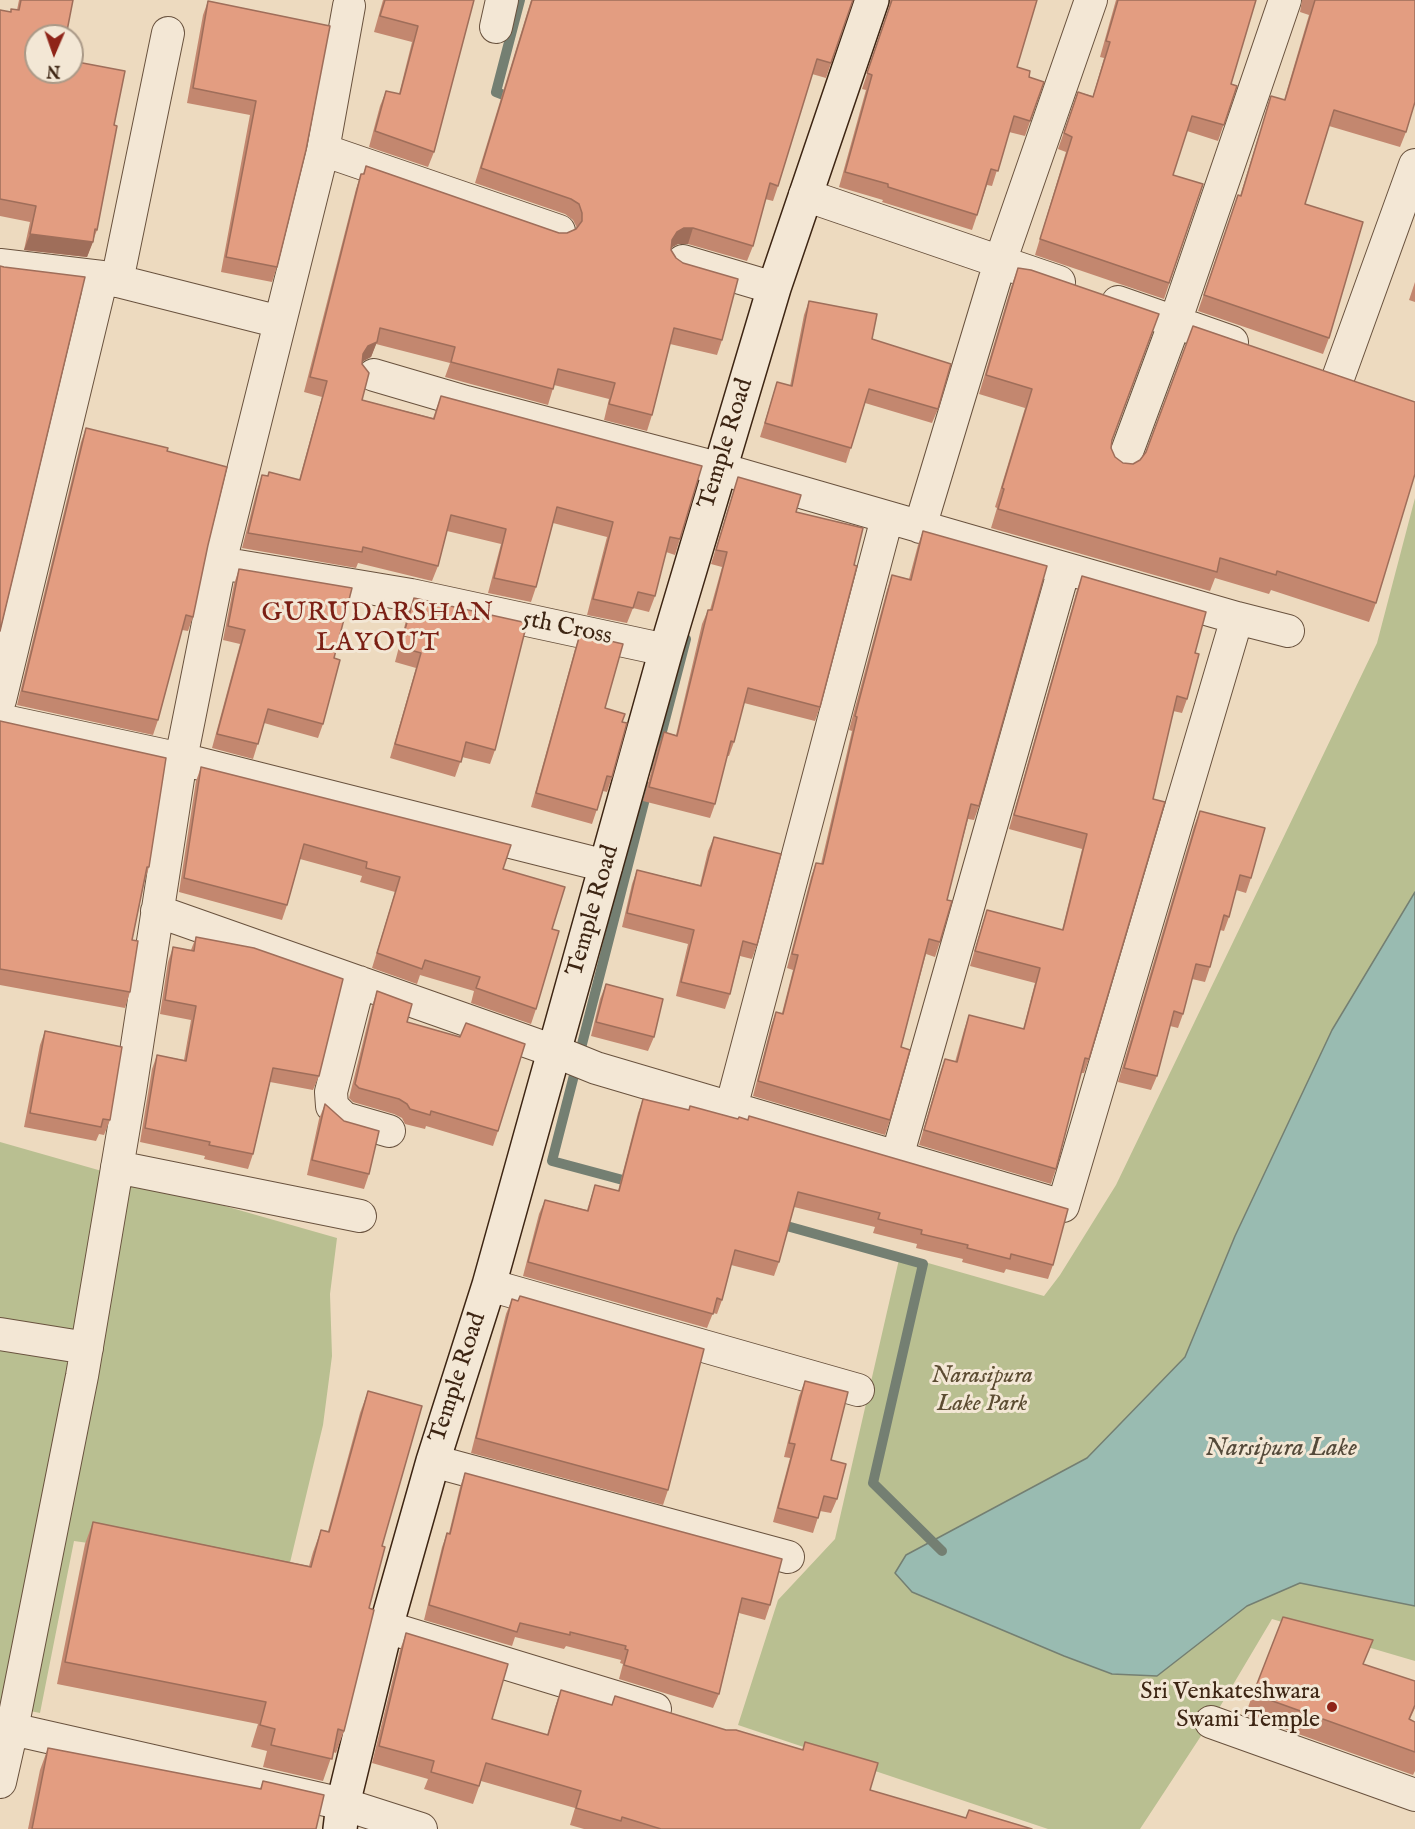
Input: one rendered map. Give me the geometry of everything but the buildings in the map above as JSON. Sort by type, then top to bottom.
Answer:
[{"type":"street","name":"Temple Road","points":[[341,1816],[386,1627],[433,1461],[559,1053],[606,867],[666,650],[774,288],[872,0]]},
{"type":"street","points":[[921,527],[1000,262],[1091,0]]},
{"type":"street","points":[[1122,465],[1175,322],[1285,0]]},
{"type":"street","points":[[0,1782],[6,1728],[87,1348],[181,759],[220,563],[323,150],[349,6]]},
{"type":"street","points":[[0,700],[109,279],[168,33]]},
{"type":"street","points":[[323,150],[559,231]]},
{"type":"street","points":[[1338,378],[1415,165]]},
{"type":"street","points":[[805,195],[1262,352]]},
{"type":"street","points":[[683,261],[774,288]]},
{"type":"street","points":[[0,264],[109,279],[280,322]]},
{"type":"street","points":[[374,375],[501,411],[717,481],[887,518],[1288,631]]},
{"type":"street","points":[[731,1108],[887,518]]},
{"type":"street","name":"5th Cross","points":[[220,563],[411,595],[666,650]]},
{"type":"street","points":[[897,1157],[1064,568]]},
{"type":"street","points":[[158,911],[596,1068],[1063,1206],[1237,618]]},
{"type":"street","points":[[0,720],[181,759],[606,867]]},
{"type":"street","points":[[359,982],[331,1092],[332,1106],[344,1118],[389,1131]]},
{"type":"street","points":[[117,1167],[360,1216]]},
{"type":"street","points":[[489,1285],[858,1390]]},
{"type":"street","points":[[0,1334],[87,1348]]},
{"type":"street","points":[[433,1461],[788,1557]]},
{"type":"street","points":[[386,1627],[680,1716]]},
{"type":"street","points":[[1211,1722],[1415,1796]]},
{"type":"street","points":[[6,1728],[341,1816],[421,1829]]},
{"type":"green space","name":"Narasipura Lake Park","points":[[1415,498],[1415,892],[1332,1030],[1235,1236],[1185,1357],[1087,1458],[906,1555],[912,1592],[1112,1674],[1157,1676],[1247,1606],[1300,1583],[1415,1606],[1415,1661],[1272,1619],[1218,1710],[1140,1829],[1048,1829],[738,1725],[778,1600],[835,1539],[900,1255],[1044,1296],[1060,1275],[1116,1185],[1377,643]]},
{"type":"green space","points":[[0,1142],[337,1238],[330,1294],[332,1356],[323,1425],[288,1571],[74,1541],[40,1713],[0,1705]]},
{"type":"water","name":"Narsipura Lake","points":[[1415,892],[1415,1606],[1300,1583],[1247,1606],[1157,1676],[1112,1674],[912,1592],[895,1573],[906,1555],[1087,1458],[1185,1357],[1235,1236],[1332,1030]]},
{"type":"waterway","points":[[514,99],[496,92],[520,0]]},
{"type":"waterway","points":[[653,766],[686,639]]},
{"type":"waterway","points":[[634,1183],[552,1161],[648,787]]},
{"type":"waterway","points":[[776,1223],[923,1264],[873,1483],[942,1551]]},
{"type":"place","name":"Sri Venkateshwara Swami Temple","points":[[1332,1707]]},
{"type":"district","name":"GURUDARSHAN LAYOUT","points":[[378,630]]}]
